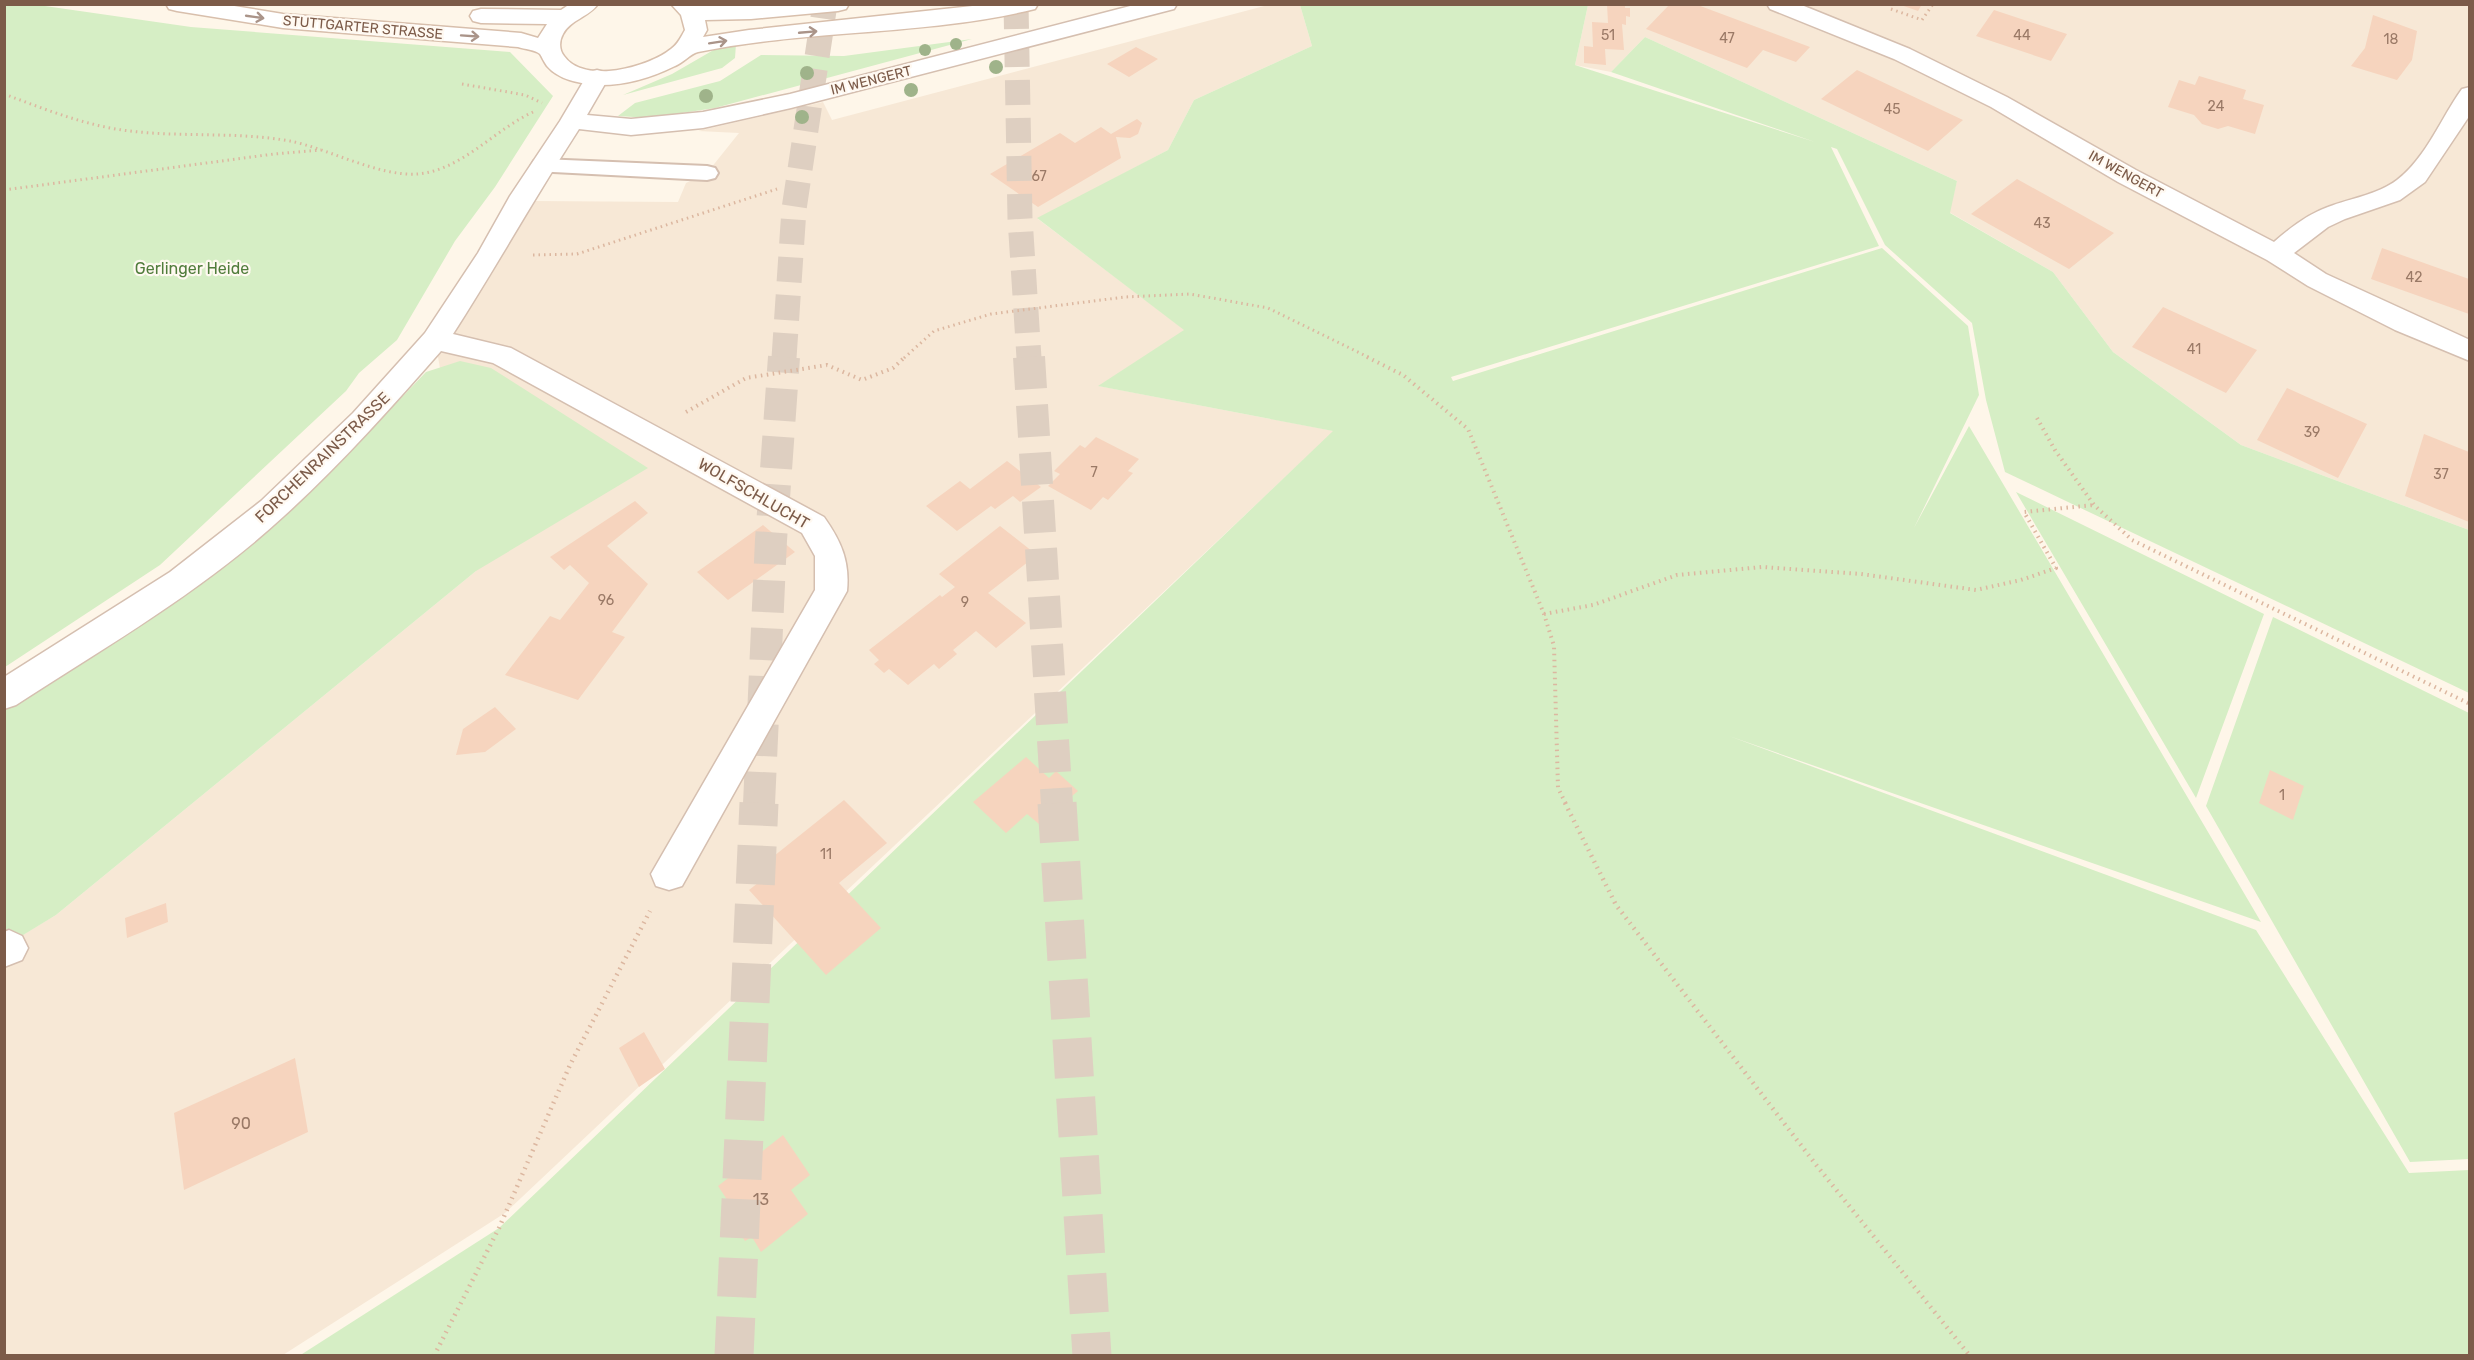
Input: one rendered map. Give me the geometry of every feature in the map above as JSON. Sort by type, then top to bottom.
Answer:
[{"type":"street","name":"STUTTGARTER STRASSE","points":[[177,4],[283,21],[521,40],[549,49]]},
{"type":"street","name":"STUTTGARTER STRASSE","points":[[339,4],[431,13],[531,18],[566,17]]},
{"type":"street","points":[[587,4],[566,17],[548,39],[549,49],[557,64],[573,73],[597,77],[621,77],[647,71],[670,60],[686,47],[696,30],[687,9],[751,12],[838,4]]},
{"type":"street","points":[[686,47],[749,37],[988,12],[1027,4]]},
{"type":"street","name":"IM WENGERT","points":[[577,112],[631,127],[703,120],[791,101],[1166,4]]},
{"type":"street","name":"IM WENGERT","points":[[1778,4],[1902,54],[1999,102],[2127,176],[2276,254],[2326,284],[2404,323],[2469,351]]},
{"type":"street","name":"FORCHENRAINSTRASSE","points":[[4,696],[181,580],[272,509],[363,421],[435,339],[490,256],[523,196],[597,77]]},
{"type":"street","points":[[2276,254],[2302,230],[2336,213],[2389,196],[2409,184],[2421,171],[2469,94]]},
{"type":"street","name":"WOLFSCHLUCHT","points":[[435,339],[501,355],[813,525],[830,550],[834,573],[831,591],[669,874]]},
{"type":"lane","points":[[542,166],[707,173]]},
{"type":"path","points":[[462,84],[525,95],[551,107],[577,112]]},
{"type":"path","points":[[4,94],[121,130],[235,134],[278,139],[325,149],[372,168],[417,175],[433,172],[448,165],[519,117],[551,107]]},
{"type":"path","points":[[4,190],[325,149]]},
{"type":"path","points":[[490,256],[577,254],[777,189]]},
{"type":"path","points":[[653,437],[688,410],[746,378],[827,365],[862,380],[893,368],[934,331],[991,314],[1125,297],[1190,294],[1268,308],[1402,375],[1468,429],[1544,614],[1554,646],[1558,789],[1616,905],[1824,1175],[1970,1356]]},
{"type":"path","points":[[2037,418],[2055,450],[2094,505],[2132,540],[2469,704]]},
{"type":"path","points":[[1544,614],[1593,605],[1677,575],[1762,567],[1861,574],[1976,590],[2021,580],[2056,568],[2024,512],[2094,505]]},
{"type":"path","points":[[434,1356],[499,1228],[570,1065],[669,874]]},
{"type":"shaded area","points":[[1268,5],[1300,5],[1312,46],[1194,100],[1168,150],[1038,219],[1185,330],[1099,386],[1334,431],[505,1213],[283,1355],[5,1355],[4,946],[56,915],[476,571],[435,340],[533,201],[678,202],[686,183],[707,173],[739,133],[698,131],[823,102],[832,120]]},
{"type":"shaded area","points":[[1588,5],[2469,5],[2469,530],[2241,445],[2113,352],[2053,272],[1949,212],[1957,181],[1645,37],[1611,72],[1575,65]]},
{"type":"green space","name":"Gerlinger Heide","points":[[5,4],[38,5],[191,27],[510,52],[553,96],[495,187],[455,241],[397,340],[359,373],[346,391],[160,565],[5,667]]},
{"type":"green space","points":[[1300,5],[1588,5],[1575,65],[1815,142],[1611,72],[1645,37],[1957,181],[1950,213],[2053,272],[2113,352],[2241,445],[2469,530],[2469,693],[2005,472],[1986,400],[1972,323],[1885,245],[1837,149],[1831,147],[1879,246],[1451,377],[1453,381],[1882,248],[1968,326],[1979,395],[1914,528],[1969,426],[2261,922],[1729,736],[2256,930],[2409,1173],[2469,1170],[2469,1355],[299,1356],[499,1228],[1333,431],[1098,386],[1184,330],[1037,218],[1168,150],[1194,100],[1312,46]]},
{"type":"green space","points":[[972,39],[715,108],[649,118],[618,116],[635,103],[720,81],[761,55],[844,56]]},
{"type":"green space","points":[[736,44],[735,58],[722,68],[623,95],[672,74],[717,48]]},
{"type":"green space","points":[[460,361],[491,368],[648,468],[476,571],[56,915],[5,946],[5,708],[377,423],[426,372]]},
{"type":"green space","points":[[2016,492],[2264,614],[2196,798]]},
{"type":"green space","points":[[2273,617],[2469,713],[2469,1159],[2410,1162],[2206,806]]},
{"type":"building","points":[[1607,4],[1625,4],[1625,8],[1630,8],[1630,17],[1626,16],[1626,25],[1622,24],[1624,50],[1605,49],[1606,65],[1584,63],[1584,46],[1593,47],[1592,22],[1608,23]]},
{"type":"building","points":[[1670,4],[1695,4],[1810,47],[1796,62],[1763,50],[1747,68],[1646,29]]},
{"type":"building","points":[[1898,4],[1922,4],[1918,11]]},
{"type":"building","points":[[1994,10],[2067,34],[2051,61],[1976,36]]},
{"type":"building","points":[[2373,15],[2417,31],[2412,60],[2397,80],[2351,66],[2365,48]]},
{"type":"building","points":[[1136,47],[1158,59],[1129,77],[1107,64]]},
{"type":"building","points":[[1857,70],[1963,120],[1928,151],[1821,99]]},
{"type":"building","points":[[2199,76],[2246,90],[2243,99],[2264,105],[2255,134],[2228,126],[2218,129],[2202,124],[2194,115],[2168,107],[2179,80],[2195,85]]},
{"type":"building","points":[[1137,119],[1142,123],[1138,134],[1130,138],[1116,137],[1121,158],[1038,207],[990,174],[1060,133],[1075,143],[1101,127],[1111,134]]},
{"type":"building","points":[[2017,179],[2114,233],[2069,269],[1971,214]]},
{"type":"building","points":[[2382,248],[2469,279],[2469,314],[2371,279]]},
{"type":"building","points":[[2163,307],[2257,350],[2226,393],[2132,347]]},
{"type":"building","points":[[2287,388],[2367,424],[2338,478],[2257,440]]},
{"type":"building","points":[[2424,434],[2469,452],[2469,522],[2405,496]]},
{"type":"building","points":[[1096,437],[1139,459],[1128,471],[1133,473],[1108,500],[1103,497],[1091,510],[1048,486],[1060,474],[1054,471],[1080,445],[1085,448]]},
{"type":"building","points":[[1007,461],[1041,487],[1020,502],[1013,496],[995,509],[991,506],[957,531],[926,506],[960,481],[970,489]]},
{"type":"building","points":[[635,501],[648,513],[607,546],[648,584],[612,632],[625,637],[578,700],[505,675],[550,616],[560,620],[589,583],[570,565],[564,570],[550,557]]},
{"type":"building","points":[[763,525],[795,552],[728,600],[697,572]]},
{"type":"building","points":[[1000,526],[1037,555],[988,593],[1026,623],[996,648],[976,631],[953,650],[957,654],[939,669],[934,664],[908,685],[889,669],[884,673],[874,664],[879,660],[869,650],[940,595],[942,597],[955,587],[939,574]]},
{"type":"building","points":[[495,707],[516,729],[485,752],[456,755],[463,729]]},
{"type":"building","points":[[1026,757],[1049,778],[1056,771],[1078,791],[1039,824],[1027,814],[1006,833],[973,802]]},
{"type":"building","points":[[2270,770],[2304,786],[2293,820],[2259,803]]},
{"type":"building","points":[[844,800],[887,843],[839,883],[881,928],[826,975],[749,890],[772,872],[764,864]]},
{"type":"building","points":[[166,903],[168,922],[127,938],[125,918]]},
{"type":"building","points":[[644,1032],[665,1069],[639,1087],[619,1048]]},
{"type":"building","points":[[295,1058],[308,1132],[184,1190],[174,1113]]},
{"type":"building","points":[[783,1135],[810,1175],[791,1190],[808,1214],[761,1252],[752,1237],[745,1241],[726,1212],[732,1207],[718,1186]]},
{"type":"tunnel","points":[[784,358],[794,209],[825,4]]},
{"type":"tunnel","points":[[1016,4],[1020,218],[1029,358]]},
{"type":"tunnel","points":[[759,804],[771,540],[784,357]]},
{"type":"tunnel","points":[[1029,357],[1057,804]]},
{"type":"tunnel","points":[[734,1356],[759,803]]},
{"type":"tunnel","points":[[1057,803],[1092,1356]]}]
